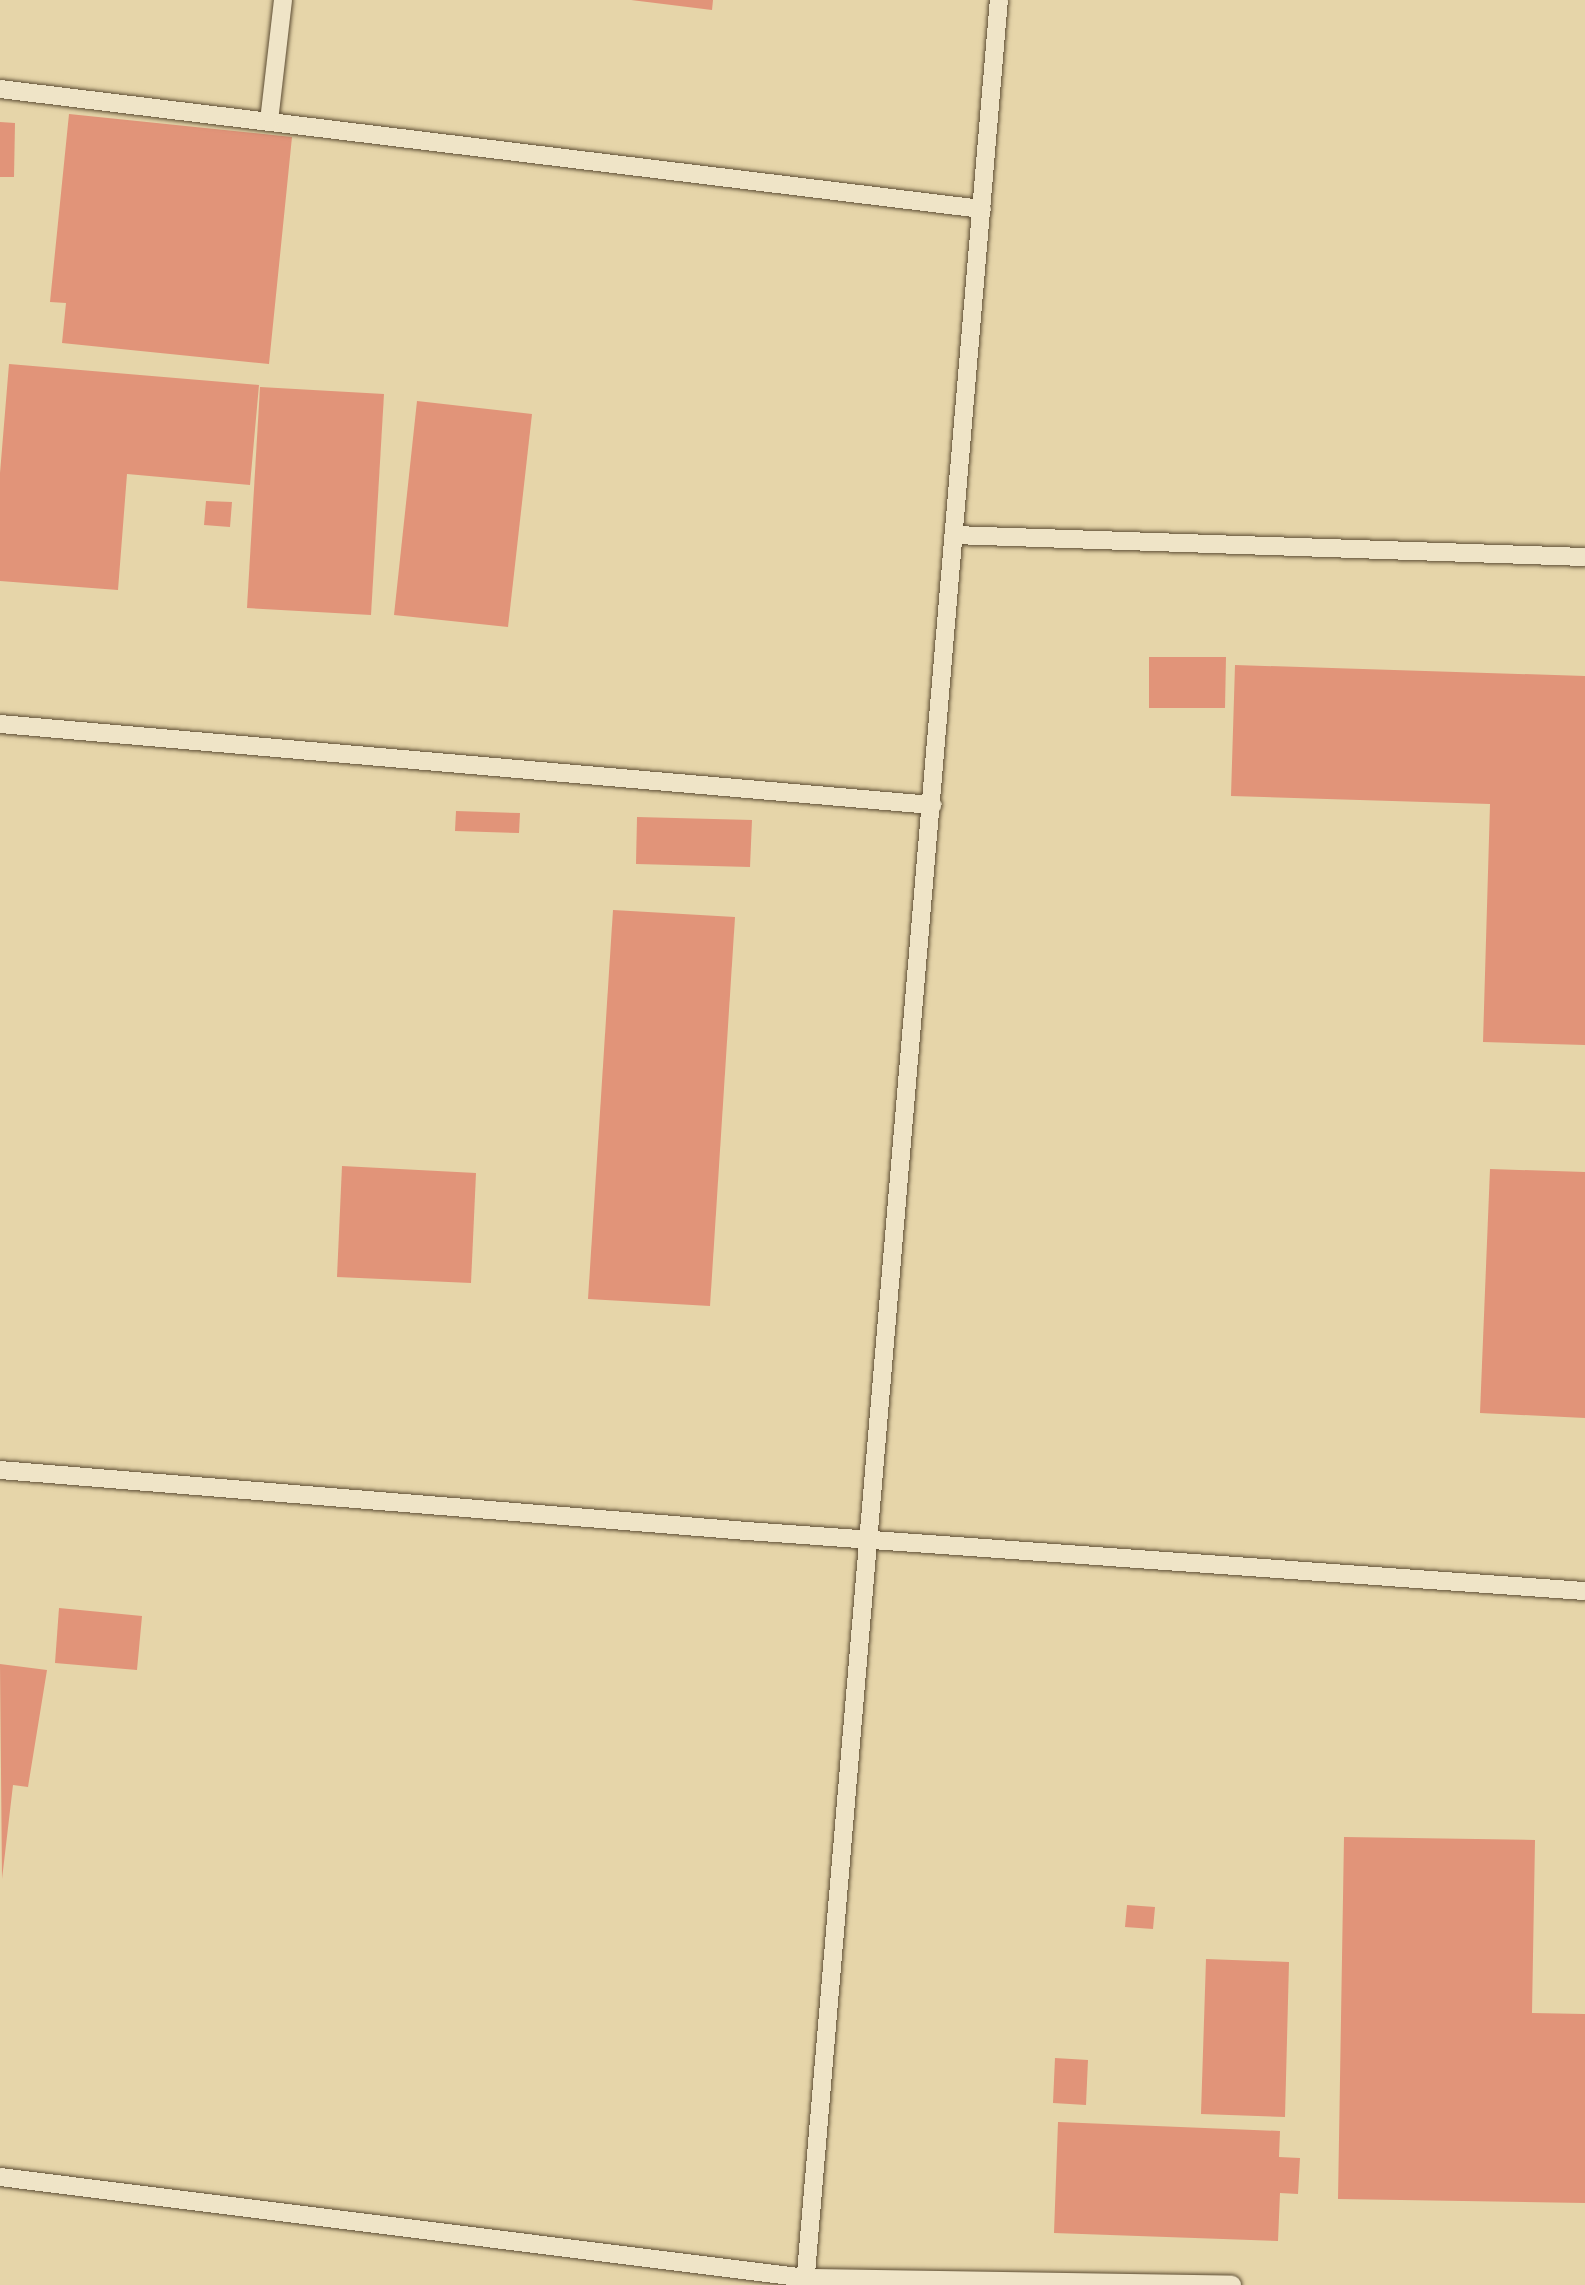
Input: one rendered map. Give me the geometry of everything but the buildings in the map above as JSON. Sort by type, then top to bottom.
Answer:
[{"type":"lane","points":[[269,121],[283,0]]},
{"type":"lane","points":[[806,2282],[999,0]]},
{"type":"lane","points":[[0,89],[982,209]]},
{"type":"lane","points":[[954,535],[1585,557]]},
{"type":"lane","points":[[0,724],[932,805]]},
{"type":"lane","points":[[0,1470],[870,1540],[1585,1591]]},
{"type":"lane","points":[[0,2177],[806,2282],[1232,2285]]}]
